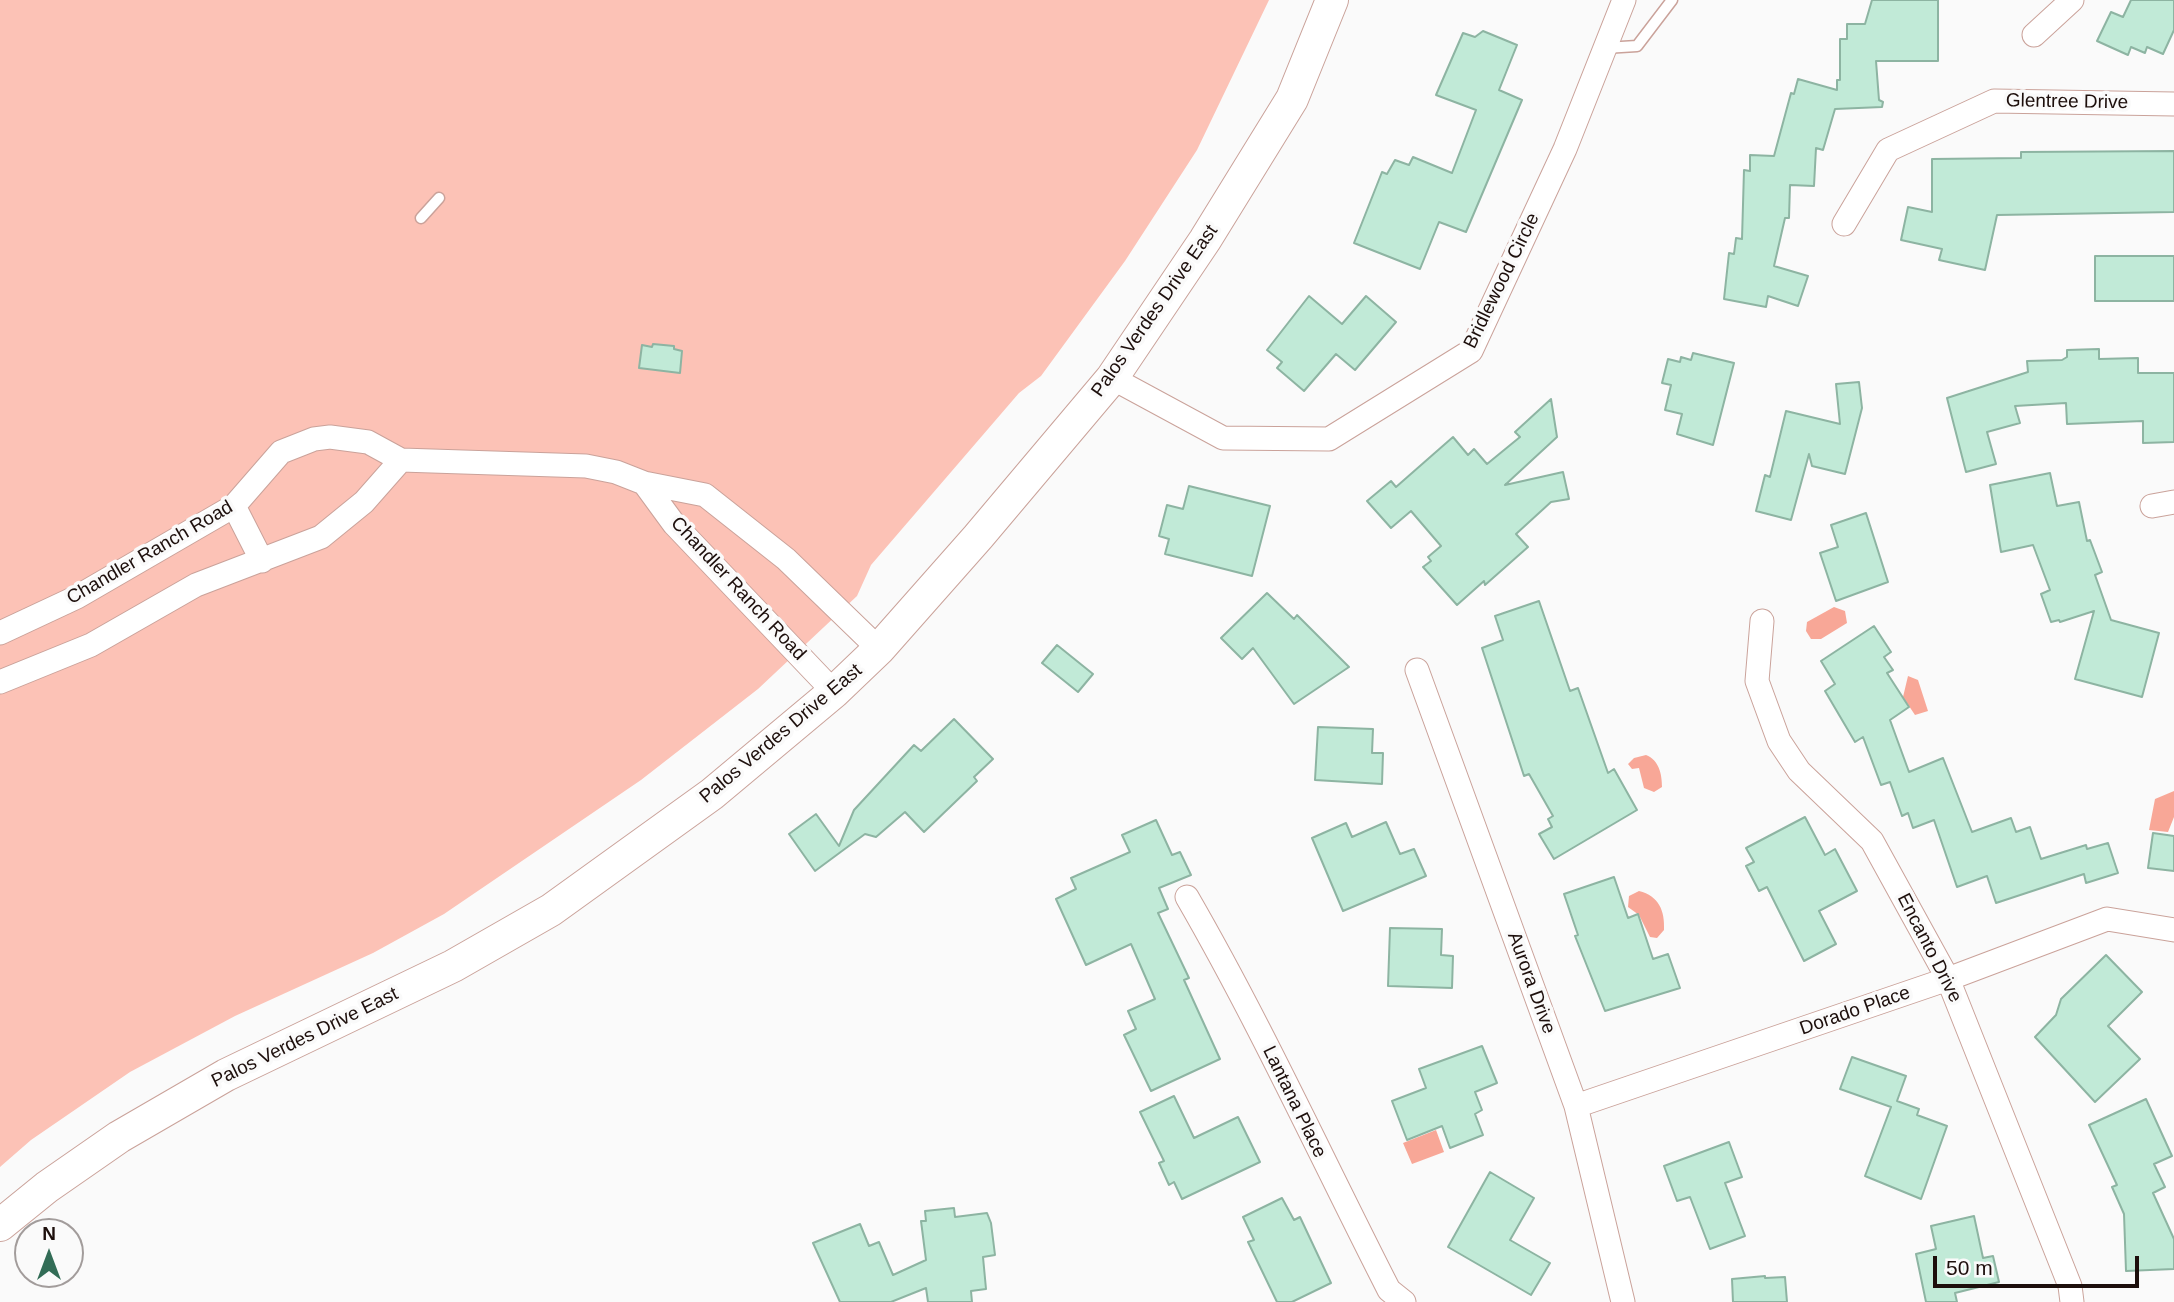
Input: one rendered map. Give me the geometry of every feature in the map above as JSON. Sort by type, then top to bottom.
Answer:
[{"type":"main road","name":"Palos Verdes Drive East","points":[[0,1225],[47,1186],[119,1137],[226,1075],[453,966],[551,910],[712,794],[834,692],[879,649],[1112,379],[1205,240],[1292,99],[1332,0]]},
{"type":"street","name":"Bridlewood Circle","points":[[1112,379],[1223,438],[1329,439],[1471,351],[1566,149],[1624,0]]},
{"type":"street","points":[[2034,35],[2072,0]]},
{"type":"street","name":"Glentree Drive","points":[[1844,224],[1888,150],[1994,102],[2174,104]]},
{"type":"street","name":"Chandler Ranch Road","points":[[0,633],[76,597],[234,506],[281,452],[314,439],[330,437],[368,442],[401,460],[586,466],[616,472],[644,483],[705,495],[786,559],[879,649]]},
{"type":"street","points":[[0,682],[92,645],[196,585],[321,537],[364,502],[401,460]]},
{"type":"street","name":"Chandler Ranch Road","points":[[644,483],[674,524],[834,692]]},
{"type":"street","points":[[234,506],[262,561]]},
{"type":"street","name":"Encanto Drive","points":[[1762,621],[1757,681],[1779,741],[1799,771],[1872,841],[1948,979],[2070,1286],[2072,1302]]},
{"type":"street","name":"Aurora Drive","points":[[1417,670],[1576,1106],[1623,1302]]},
{"type":"street","name":"Lantana Place","points":[[1188,897],[1238,985],[1287,1089],[1389,1290],[1404,1302]]},
{"type":"street","name":"Dorado Place","points":[[1576,1106],[1948,979],[2107,919],[2174,930]]},
{"type":"lane","points":[[1605,48],[1637,46],[1672,0]]},
{"type":"lane","points":[[421,218],[439,198]]},
{"type":"shaded area","points":[[0,0],[1269,0],[1197,150],[1125,261],[1041,376],[1019,393],[871,565],[857,596],[758,689],[641,780],[444,914],[373,953],[235,1016],[130,1072],[31,1140],[0,1167]]},
{"type":"shaded area","points":[[1834,607],[1845,611],[1847,623],[1821,639],[1811,639],[1806,631],[1807,622]]},
{"type":"shaded area","points":[[1908,676],[1918,680],[1928,711],[1915,715],[1903,697]]},
{"type":"shaded area","points":[[1646,755],[1654,760],[1660,772],[1662,787],[1654,792],[1644,788],[1639,768],[1632,769],[1628,764],[1634,758]]},
{"type":"shaded area","points":[[2174,791],[2174,817],[2168,832],[2149,830],[2155,799]]},
{"type":"shaded area","points":[[1639,891],[1656,901],[1662,911],[1664,930],[1657,938],[1650,937],[1639,915],[1628,907],[1629,896]]},
{"type":"shaded area","points":[[1436,1130],[1444,1152],[1412,1164],[1403,1143]]},
{"type":"building","points":[[1872,0],[1938,0],[1938,61],[1876,61],[1882,107],[1835,109],[1823,150],[1816,148],[1814,186],[1790,185],[1789,218],[1785,218],[1774,266],[1808,276],[1798,306],[1768,296],[1766,307],[1724,299],[1729,253],[1734,254],[1736,238],[1742,239],[1744,170],[1750,171],[1750,155],[1774,156],[1791,93],[1794,94],[1798,79],[1837,90],[1837,80],[1840,80],[1840,39],[1847,39],[1847,24],[1865,24]]},
{"type":"building","points":[[2131,0],[2174,0],[2174,30],[2163,54],[2147,47],[2145,53],[2131,47],[2128,55],[2097,41],[2111,12],[2123,17]]},
{"type":"building","points":[[1483,31],[1517,45],[1499,90],[1522,100],[1466,232],[1439,222],[1420,269],[1354,243],[1382,172],[1387,174],[1395,160],[1409,165],[1413,157],[1452,173],[1476,110],[1436,95],[1463,33],[1475,37]]},
{"type":"building","points":[[2174,151],[2174,212],[1997,215],[1985,270],[1939,260],[1942,249],[1901,240],[1908,207],[1932,212],[1932,159],[2021,158],[2021,152]]},
{"type":"building","points":[[2095,256],[2174,256],[2174,301],[2095,301]]},
{"type":"building","points":[[1309,296],[1342,324],[1366,296],[1396,322],[1355,370],[1336,354],[1304,391],[1277,368],[1282,362],[1267,350]]},
{"type":"building","points":[[653,344],[674,346],[674,349],[682,351],[680,373],[639,368],[642,345],[652,347]]},
{"type":"building","points":[[2099,349],[2099,359],[2138,358],[2138,373],[2174,373],[2174,442],[2143,443],[2143,421],[2067,424],[2066,403],[2015,406],[2020,423],[1987,432],[1996,464],[1966,472],[1947,398],[2028,372],[2027,361],[2062,360],[2067,357],[2067,350]]},
{"type":"building","points":[[1693,353],[1734,363],[1713,445],[1677,434],[1682,414],[1665,410],[1671,385],[1662,383],[1668,359],[1680,362],[1681,357],[1691,360]]},
{"type":"building","points":[[1859,382],[1862,408],[1845,474],[1812,466],[1809,454],[1791,520],[1756,511],[1765,475],[1770,477],[1786,411],[1840,424],[1836,384]]},
{"type":"building","points":[[1551,399],[1557,437],[1505,485],[1563,472],[1569,499],[1551,502],[1516,534],[1528,547],[1485,585],[1484,581],[1457,605],[1423,567],[1431,561],[1428,557],[1441,546],[1411,511],[1391,528],[1367,501],[1391,481],[1396,487],[1453,437],[1468,455],[1474,449],[1487,464],[1520,437],[1515,432]]},
{"type":"building","points":[[2050,473],[2057,506],[2079,502],[2087,541],[2090,540],[2102,572],[2095,575],[2111,620],[2159,633],[2142,697],[2075,679],[2094,611],[2060,622],[2051,622],[2041,594],[2050,590],[2033,545],[2001,552],[1990,485]]},
{"type":"building","points":[[1189,486],[1270,506],[1252,576],[1165,554],[1169,539],[1159,536],[1167,505],[1183,509]]},
{"type":"building","points":[[1866,513],[1888,582],[1836,601],[1820,553],[1838,547],[1831,525]]},
{"type":"building","points":[[1267,593],[1294,619],[1297,615],[1349,667],[1294,704],[1253,648],[1242,659],[1221,638]]},
{"type":"building","points":[[1539,601],[1570,691],[1578,688],[1608,773],[1614,769],[1637,810],[1554,859],[1539,834],[1552,827],[1548,819],[1553,816],[1529,774],[1524,776],[1482,648],[1503,640],[1495,616]]},
{"type":"building","points":[[1874,626],[1891,652],[1884,657],[1893,670],[1887,673],[1909,707],[1890,720],[1909,772],[1943,758],[1972,832],[2011,818],[2016,832],[2030,827],[2041,859],[2086,845],[2087,849],[2108,843],[2118,873],[2086,883],[2084,874],[1996,903],[1987,876],[1957,887],[1934,820],[1913,828],[1908,813],[1902,816],[1890,782],[1881,785],[1863,737],[1855,742],[1825,691],[1835,684],[1821,661]]},
{"type":"building","points":[[1057,645],[1093,674],[1078,692],[1042,663]]},
{"type":"building","points":[[954,719],[993,759],[974,777],[977,781],[924,832],[905,812],[876,837],[865,834],[815,871],[789,834],[816,814],[839,846],[854,810],[914,745],[921,751]]},
{"type":"building","points":[[1318,727],[1373,729],[1372,753],[1383,753],[1382,784],[1315,780]]},
{"type":"building","points":[[1805,817],[1825,855],[1835,849],[1857,891],[1819,911],[1836,944],[1804,961],[1767,887],[1759,891],[1746,866],[1754,862],[1746,848]]},
{"type":"building","points":[[1156,820],[1172,855],[1180,852],[1191,875],[1159,888],[1168,909],[1158,913],[1189,978],[1184,980],[1220,1059],[1151,1091],[1124,1035],[1136,1029],[1128,1011],[1155,999],[1131,944],[1086,965],[1056,899],[1076,889],[1071,878],[1130,852],[1122,835]]},
{"type":"building","points":[[1386,822],[1400,854],[1414,849],[1426,876],[1343,911],[1312,838],[1346,823],[1352,837]]},
{"type":"building","points":[[2153,833],[2174,836],[2174,871],[2148,868]]},
{"type":"building","points":[[1614,877],[1628,918],[1638,914],[1653,959],[1668,954],[1680,988],[1605,1011],[1575,936],[1578,935],[1564,894]]},
{"type":"building","points":[[1390,928],[1442,929],[1441,955],[1453,956],[1452,988],[1388,986]]},
{"type":"building","points":[[2106,955],[2142,992],[2108,1026],[2140,1059],[2095,1102],[2035,1037],[2056,1015],[2061,999]]},
{"type":"building","points":[[1482,1046],[1497,1083],[1475,1092],[1482,1110],[1475,1114],[1483,1135],[1450,1148],[1442,1126],[1407,1140],[1392,1101],[1426,1088],[1419,1069]]},
{"type":"building","points":[[1852,1057],[1906,1076],[1897,1101],[1919,1109],[1917,1115],[1947,1126],[1921,1199],[1865,1176],[1891,1107],[1840,1089]]},
{"type":"building","points":[[1174,1096],[1194,1138],[1238,1117],[1260,1162],[1182,1199],[1174,1182],[1169,1185],[1159,1163],[1164,1161],[1140,1112]]},
{"type":"building","points":[[2146,1099],[2172,1156],[2154,1164],[2165,1187],[2153,1193],[2174,1239],[2174,1269],[2126,1271],[2124,1214],[2112,1187],[2117,1185],[2089,1125]]},
{"type":"building","points":[[1729,1142],[1742,1177],[1725,1183],[1745,1236],[1710,1249],[1690,1197],[1677,1201],[1664,1166]]},
{"type":"building","points":[[1490,1172],[1534,1198],[1510,1240],[1550,1263],[1531,1295],[1448,1247]]},
{"type":"building","points":[[1282,1198],[1294,1220],[1300,1217],[1331,1283],[1292,1302],[1277,1302],[1248,1242],[1254,1240],[1243,1217]]},
{"type":"building","points":[[954,1208],[955,1217],[987,1213],[991,1223],[995,1255],[983,1257],[986,1289],[971,1291],[972,1302],[928,1302],[926,1288],[891,1302],[840,1302],[813,1243],[860,1224],[869,1246],[879,1242],[893,1275],[926,1260],[921,1221],[926,1221],[925,1211]]},
{"type":"building","points":[[1974,1216],[1983,1258],[1993,1256],[1999,1282],[1955,1293],[1957,1302],[1926,1302],[1916,1254],[1936,1249],[1931,1226]]},
{"type":"building","points":[[1785,1277],[1787,1302],[1733,1302],[1732,1279]]}]
